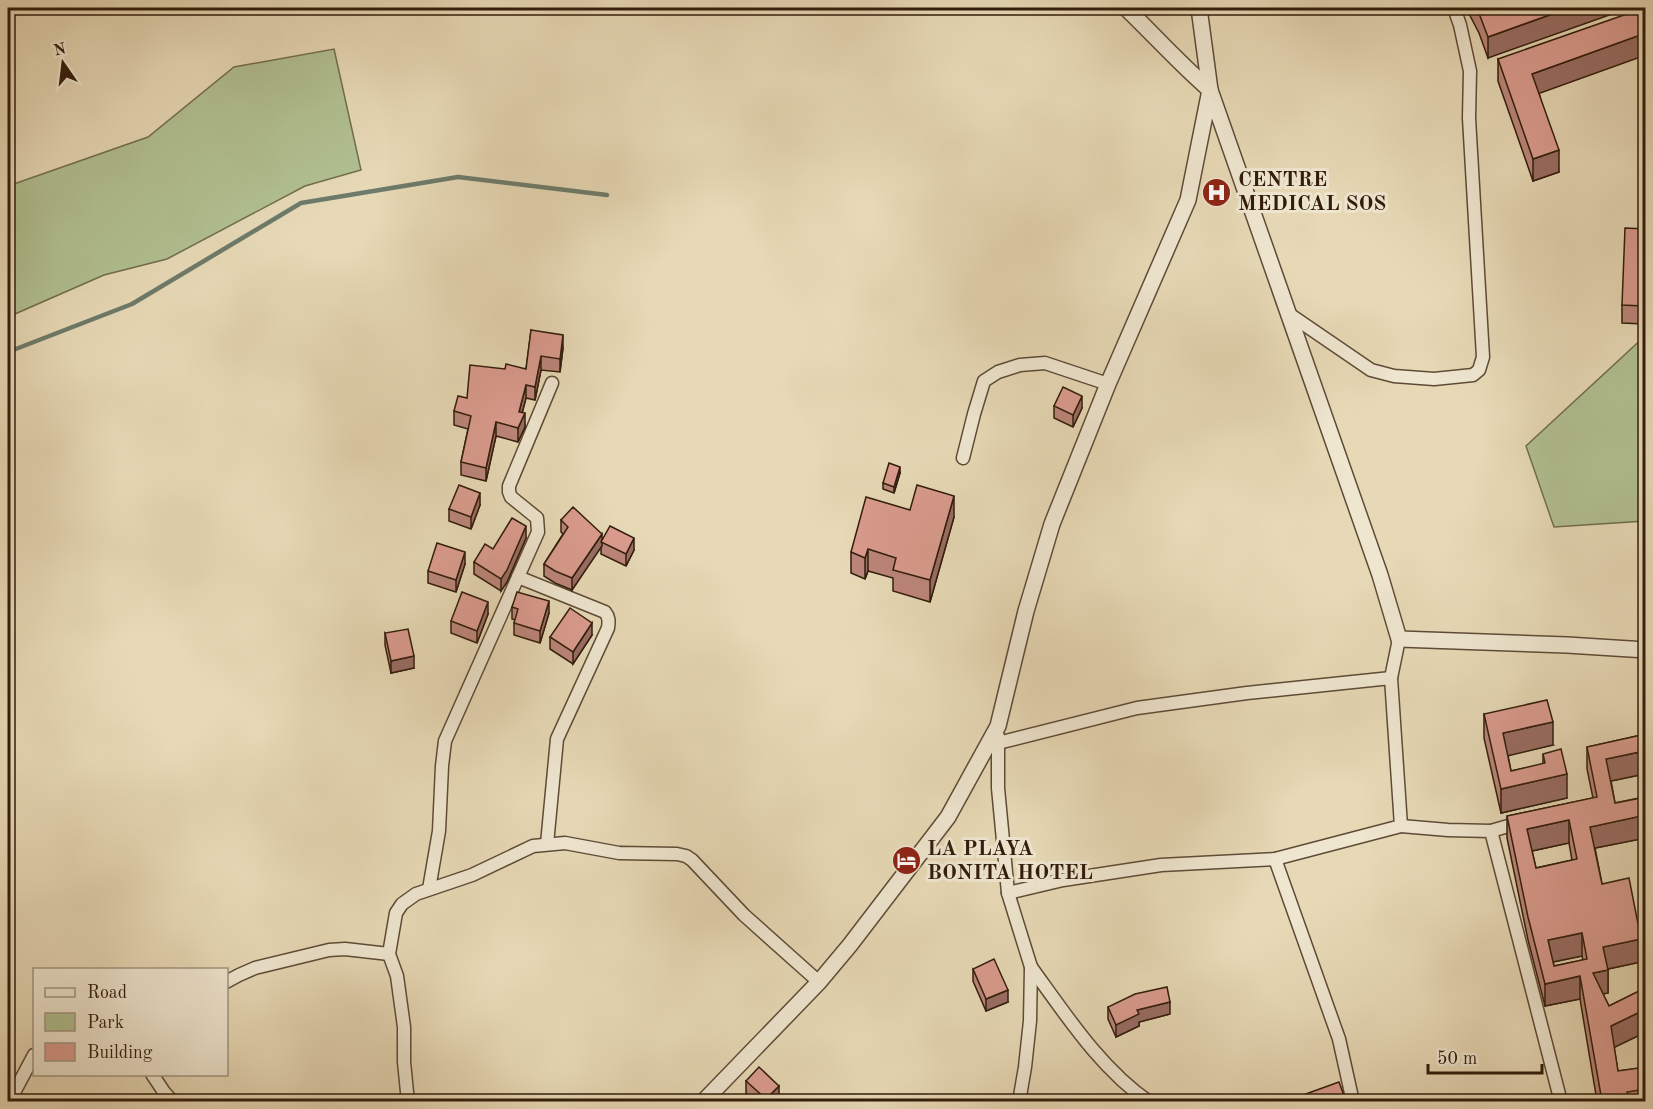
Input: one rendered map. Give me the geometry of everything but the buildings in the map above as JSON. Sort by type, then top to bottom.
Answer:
[{"type":"street","points":[[1126,8],[1185,69],[1210,90]]},
{"type":"street","points":[[1199,8],[1210,90],[1380,575],[1399,639],[1391,678],[1401,826]]},
{"type":"street","points":[[1288,314],[1371,370],[1394,376],[1434,379],[1473,375],[1479,370],[1483,357],[1469,118],[1470,71],[1454,8]]},
{"type":"street","points":[[1019,1101],[1030,1021],[1031,967],[1008,893],[998,788],[998,726],[1026,610],[1052,524],[1108,384],[1188,200],[1210,90]]},
{"type":"street","points":[[963,458],[984,381],[998,372],[1020,365],[1045,363],[1108,384]]},
{"type":"street","points":[[429,889],[439,831],[445,741],[538,532],[537,518],[508,492],[552,383]]},
{"type":"street","points":[[518,577],[605,612],[609,621],[608,628],[557,739],[547,844]]},
{"type":"street","points":[[1399,639],[1646,650]]},
{"type":"street","points":[[998,742],[1137,708],[1173,702],[1391,678]]},
{"type":"street","points":[[702,1101],[819,982],[850,945],[948,817],[998,726]]},
{"type":"street","points":[[1008,893],[1063,880],[1161,865],[1275,859],[1401,826],[1491,831],[1536,818]]},
{"type":"street","points":[[1491,831],[1561,1101]]},
{"type":"street","points":[[408,1101],[404,1027],[397,976],[389,954],[396,914],[402,904],[416,894],[472,875],[533,846],[565,843],[619,853],[686,856],[744,915],[819,982]]},
{"type":"street","points":[[1275,859],[1339,1039],[1353,1101]]},
{"type":"street","points":[[228,981],[255,968],[329,950],[389,954]]},
{"type":"street","points":[[1031,967],[1089,1046],[1138,1094],[1149,1101]]},
{"type":"street","points":[[9,1101],[33,1057]]},
{"type":"street","points":[[153,1076],[173,1101]]},
{"type":"green space","points":[[334,49],[361,170],[305,186],[167,259],[104,275],[8,317],[8,186],[148,137],[234,67]]},
{"type":"green space","points":[[1645,336],[1645,521],[1554,527],[1526,446]]},
{"type":"waterway","points":[[8,352],[132,304],[301,203],[458,177],[607,195]]},
{"type":"place","name":"CENTRE MEDICAL SOS","points":[[1217,192]]},
{"type":"place","name":"LA PLAYA BONITA HOTEL","points":[[906,861]]}]
